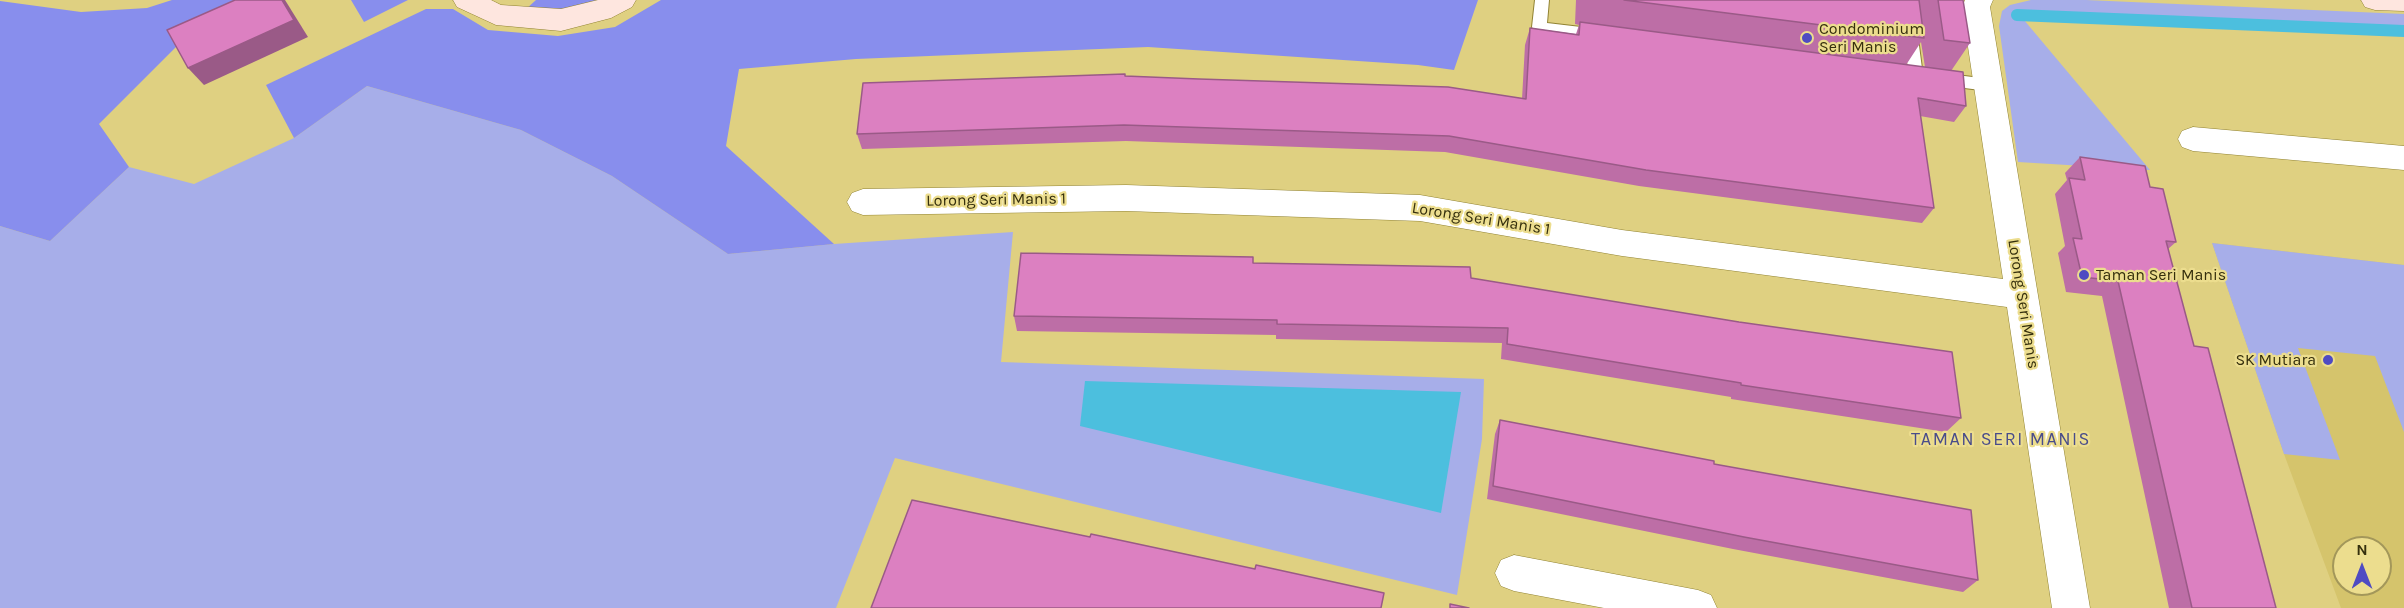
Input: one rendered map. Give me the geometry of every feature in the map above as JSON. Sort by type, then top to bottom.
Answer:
[{"type":"street","points":[[467,0],[496,15],[561,20],[601,11],[622,0]]},
{"type":"street","name":"Lorong Seri Manis","points":[[1979,0],[1976,7],[2071,608]]},
{"type":"street","points":[[2375,0],[2404,2]]},
{"type":"street","points":[[2193,139],[2404,158]]},
{"type":"street","name":"Lorong Seri Manis 1","points":[[862,202],[1126,198],[1420,208],[1622,243],[2022,295]]},
{"type":"street","points":[[1514,573],[1698,608]]},
{"type":"lane","points":[[1542,0],[1539,27],[1610,36]]},
{"type":"lane","points":[[1906,0],[1916,76]]},
{"type":"lane","points":[[1892,73],[1988,85]]},
{"type":"shaded area","points":[[172,0],[285,0],[177,46],[99,124],[129,167],[50,241],[0,226],[0,1],[81,12],[147,8]]},
{"type":"shaded area","points":[[351,0],[408,0],[364,22]]},
{"type":"shaded area","points":[[536,0],[614,0],[561,13],[525,10]]},
{"type":"shaded area","points":[[661,0],[1478,0],[1454,70],[1418,65],[1148,47],[856,59],[739,69],[726,146],[834,244],[728,254],[612,176],[521,130],[367,86],[294,138],[266,85],[426,9],[453,9],[488,30],[558,36],[615,27]]},
{"type":"shaded area","points":[[2031,0],[2086,0],[2404,14],[2404,36],[2024,20],[2150,170],[2018,162],[1999,26],[2002,11],[2010,5]]},
{"type":"shaded area","points":[[367,86],[521,130],[612,176],[728,254],[834,244],[1013,232],[1001,362],[1484,379],[1482,439],[1457,595],[895,458],[836,608],[0,608],[0,226],[50,241],[129,167],[194,184],[294,138]]},
{"type":"shaded area","name":"SK Mutiara","points":[[2212,243],[2404,265],[2404,608],[2341,608],[2337,596],[2392,596],[2392,536],[2332,536],[2332,584],[2284,454]]},
{"type":"shaded area","points":[[2212,243],[2404,265],[2404,432],[2375,356],[2298,348],[2340,460],[2284,454]]},
{"type":"shaded area","points":[[1085,381],[1461,392],[1441,513],[1080,426]]},
{"type":"building","points":[[235,0],[282,0],[294,20],[188,68],[167,30]]},
{"type":"building","points":[[1624,0],[1919,0],[1924,38]]},
{"type":"building","points":[[1938,0],[1963,0],[1970,43],[1944,40]]},
{"type":"building","points":[[1580,22],[1963,72],[1966,106],[1918,98],[1934,208],[1646,170],[1449,136],[1124,125],[857,134],[863,83],[1125,74],[1125,76],[1199,79],[1448,87],[1526,99],[1530,28],[1579,35]]},
{"type":"building","points":[[2080,157],[2145,166],[2150,187],[2163,189],[2176,242],[2166,241],[2194,346],[2208,348],[2276,608],[2192,608],[2118,281],[2082,277],[2073,238],[2082,239],[2069,178],[2085,180]]},
{"type":"building","points":[[1021,253],[1253,257],[1253,263],[1470,267],[1471,278],[1739,322],[1952,352],[1961,418],[1741,385],[1741,383],[1507,344],[1508,328],[1277,324],[1277,320],[1014,316]]},
{"type":"building","points":[[1500,420],[1714,461],[1714,464],[1971,510],[1978,580],[1744,537],[1493,486]]},
{"type":"building","points":[[912,500],[1090,537],[1091,534],[1255,569],[1256,565],[1384,593],[1381,608],[871,608]]},
{"type":"building","points":[[1450,604],[1469,608],[1450,608]]},
{"type":"waterway","points":[[2017,15],[2404,31]]},
{"type":"place","name":"Condominium Seri Manis","points":[[1807,38]]},
{"type":"place","name":"Taman Seri Manis","points":[[2084,275]]},
{"type":"place","name":"SK Mutiara","points":[[2328,360]]},
{"type":"district","name":"TAMAN SERI MANIS","points":[[2001,440]]}]
